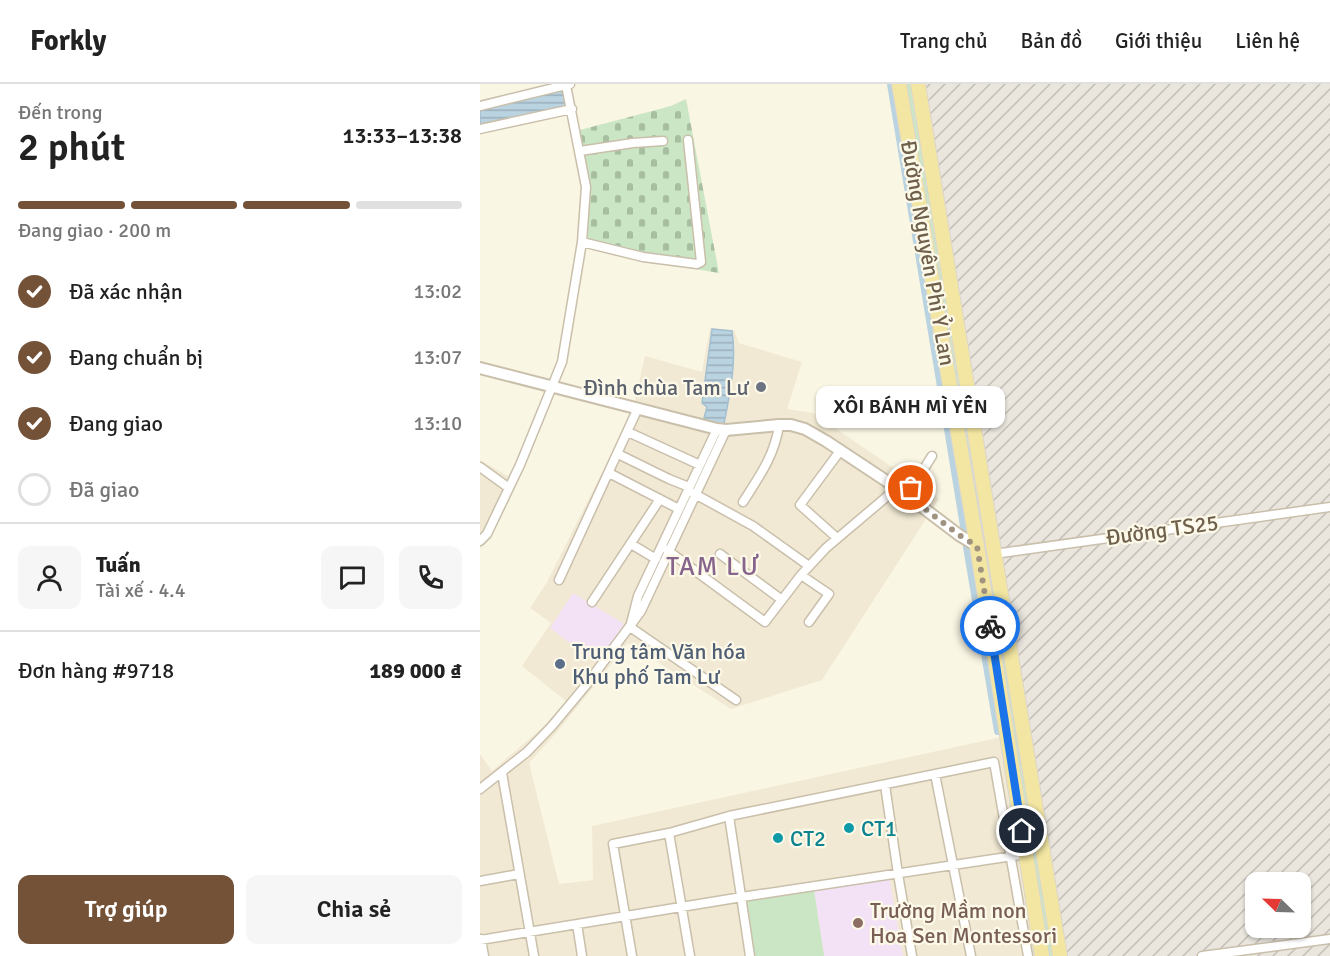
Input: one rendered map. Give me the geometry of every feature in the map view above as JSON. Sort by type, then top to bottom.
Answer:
[{"type":"main road","name":"Đường Nguyên Phi Ỷ Lan","points":[[899,84],[977,546],[1042,956]]},
{"type":"main road","name":"Đường Nguyên Phi Ỷ Lan","points":[[918,84],[1060,956]]},
{"type":"main road","points":[[977,546],[994,554]]},
{"type":"street","points":[[480,106],[569,85],[586,187],[582,242],[562,362],[554,386],[509,488],[487,534],[480,541]]},
{"type":"street","points":[[480,129],[571,106]]},
{"type":"street","points":[[582,242],[644,257],[697,264],[701,262],[688,140]]},
{"type":"street","points":[[580,151],[663,141]]},
{"type":"street","points":[[480,368],[721,430],[779,425],[791,425],[805,429],[897,488],[977,546]]},
{"type":"street","points":[[559,580],[638,408]]},
{"type":"street","points":[[743,502],[765,469],[776,443],[779,425]]},
{"type":"street","points":[[630,627],[638,596],[700,465],[721,430]]},
{"type":"street","points":[[480,789],[536,744],[556,722],[641,611],[697,495],[721,430]]},
{"type":"street","points":[[627,432],[700,465]]},
{"type":"street","points":[[837,538],[800,505],[840,451]]},
{"type":"street","points":[[618,454],[689,489],[753,526],[809,566]]},
{"type":"street","points":[[907,495],[932,456]]},
{"type":"street","points":[[480,467],[509,488]]},
{"type":"street","points":[[609,474],[679,509]]},
{"type":"street","points":[[661,547],[765,622],[801,574],[837,538],[897,488]]},
{"type":"street","points":[[592,602],[660,499]]},
{"type":"street","name":"Đường TS25","points":[[994,554],[1330,507]]},
{"type":"street","points":[[631,544],[656,559]]},
{"type":"street","points":[[720,554],[782,600]]},
{"type":"street","points":[[801,574],[829,594],[809,622]]},
{"type":"street","points":[[630,627],[736,700]]},
{"type":"street","points":[[632,956],[613,844],[669,833],[729,816],[994,762],[1028,956]]},
{"type":"street","points":[[502,773],[534,956]]},
{"type":"street","points":[[935,774],[971,956]]},
{"type":"street","points":[[885,784],[912,956]]},
{"type":"street","points":[[729,816],[750,956]]},
{"type":"street","points":[[669,833],[690,956]]},
{"type":"street","points":[[484,956],[481,940],[1026,854]]},
{"type":"street","points":[[480,881],[519,874]]},
{"type":"street","points":[[577,924],[582,956]]},
{"type":"street","points":[[1202,956],[1330,939]]},
{"type":"shaded area","points":[[892,84],[1330,84],[1330,956],[1036,956],[1006,736]]},
{"type":"shaded area","points":[[710,328],[734,330],[739,343],[802,362],[787,409],[813,413],[939,499],[822,680],[731,709],[628,643],[558,731],[529,763],[559,884],[593,880],[592,826],[1006,736],[1036,956],[480,956],[480,754],[492,771],[542,728],[566,701],[522,666],[551,623],[530,608],[547,582],[632,413],[645,356],[702,372]]},
{"type":"shaded area","points":[[480,460],[515,480],[480,549]]},
{"type":"shaded area","points":[[573,593],[624,624],[597,663],[550,628]]},
{"type":"shaded area","name":"Trường Mầm non Hoa Sen Montessori","points":[[889,877],[903,956],[824,956],[814,890]]},
{"type":"green space","points":[[905,84],[910,84],[983,534],[981,537]]},
{"type":"green space","points":[[686,99],[719,273],[585,247],[589,193],[588,173],[580,130],[671,106]]},
{"type":"green space","points":[[989,574],[1053,956],[1048,956],[987,575]]},
{"type":"green space","points":[[814,890],[824,956],[754,956],[746,906],[749,900]]},
{"type":"water","points":[[560,91],[565,94],[568,106],[480,126],[480,111],[524,98]]},
{"type":"water","points":[[712,329],[732,331],[733,368],[723,429],[703,422],[707,407],[702,403]]},
{"type":"waterway","points":[[891,84],[965,532]]},
{"type":"waterway","points":[[967,547],[998,731]]},
{"type":"way so far","points":[[911,488],[907,495],[977,546],[990,626]]},
{"type":"place","name":"Đình chùa Tam Lư","points":[[761,387]]},
{"type":"place","name":"XÔI BÁNH MÌ YÊN","points":[[911,488]]},
{"type":"place","name":"Trung tâm Văn hóa Khu phố Tam Lư","points":[[560,664]]},
{"type":"place","name":"CT1","points":[[849,828]]},
{"type":"place","name":"CT2","points":[[778,838]]},
{"type":"place","name":"Trường Mầm non Hoa Sen Montessori","points":[[858,923]]},
{"type":"district","name":"TAM LƯ","points":[[713,567]]},
{"type":"route","points":[[990,626],[1022,831]]}]
